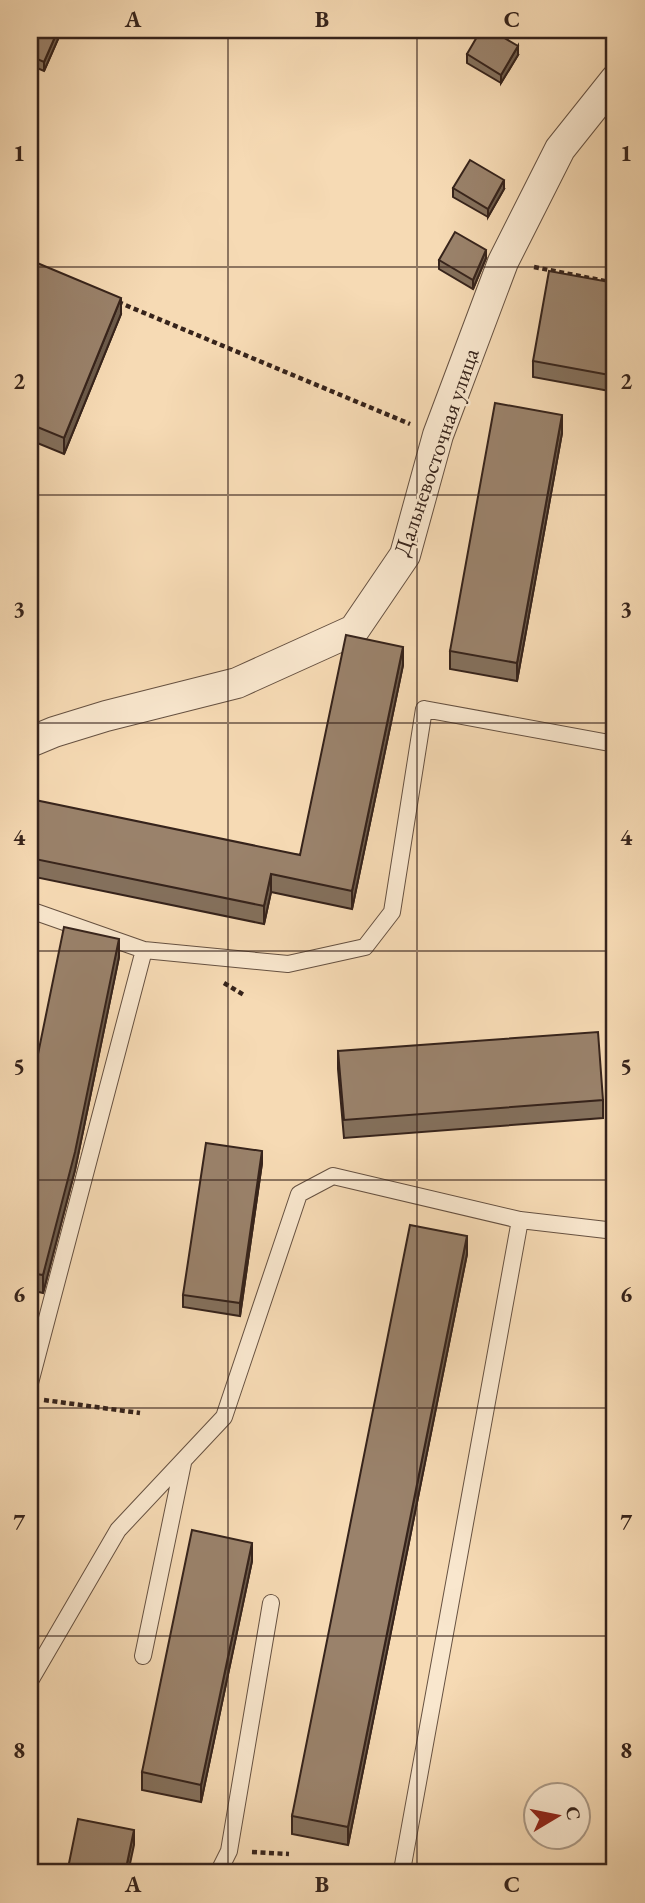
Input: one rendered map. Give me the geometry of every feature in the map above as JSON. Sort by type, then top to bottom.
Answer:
[{"type":"street","name":"Дальневосточная улица","points":[[30,742],[106,716],[237,683],[354,630],[405,555],[438,435],[503,262],[560,149],[615,80]]},
{"type":"lane","points":[[30,910],[144,950],[288,964],[365,947],[392,912],[424,709],[615,744]]},
{"type":"lane","points":[[30,1382],[144,950]]},
{"type":"lane","points":[[30,1681],[118,1530],[224,1417],[299,1194],[333,1176],[520,1220],[615,1231]]},
{"type":"lane","points":[[403,1865],[520,1220]]},
{"type":"lane","points":[[143,1656],[183,1461]]},
{"type":"lane","points":[[218,1873],[229,1851],[271,1603]]},
{"type":"path","points":[[503,262],[615,283]]},
{"type":"path","points":[[106,298],[438,435]]},
{"type":"path","points":[[223,982],[244,995]]},
{"type":"path","points":[[44,1400],[140,1413]]},
{"type":"path","points":[[229,1851],[289,1854]]},
{"type":"building","points":[[30,30],[58,30],[44,62],[30,56]]},
{"type":"building","points":[[481,30],[491,30],[518,46],[501,75],[467,54]]},
{"type":"building","points":[[470,160],[504,180],[488,209],[453,188]]},
{"type":"building","points":[[455,232],[486,250],[473,280],[439,260]]},
{"type":"building","points":[[30,260],[121,298],[64,438],[30,424]]},
{"type":"building","points":[[549,271],[615,283],[615,376],[533,361]]},
{"type":"building","points":[[495,403],[562,415],[517,663],[450,651]]},
{"type":"building","points":[[346,635],[403,647],[352,891],[271,874],[264,906],[30,858],[30,825],[35,800],[300,855]]},
{"type":"building","points":[[64,927],[119,939],[75,1152],[43,1275],[30,1273],[30,1093]]},
{"type":"building","points":[[598,1032],[603,1100],[344,1120],[338,1051]]},
{"type":"building","points":[[206,1143],[262,1151],[240,1303],[183,1295]]},
{"type":"building","points":[[410,1225],[467,1236],[348,1827],[292,1816]]},
{"type":"building","points":[[192,1530],[252,1543],[201,1785],[142,1772]]},
{"type":"building","points":[[78,1819],[134,1830],[125,1873],[67,1873]]}]
